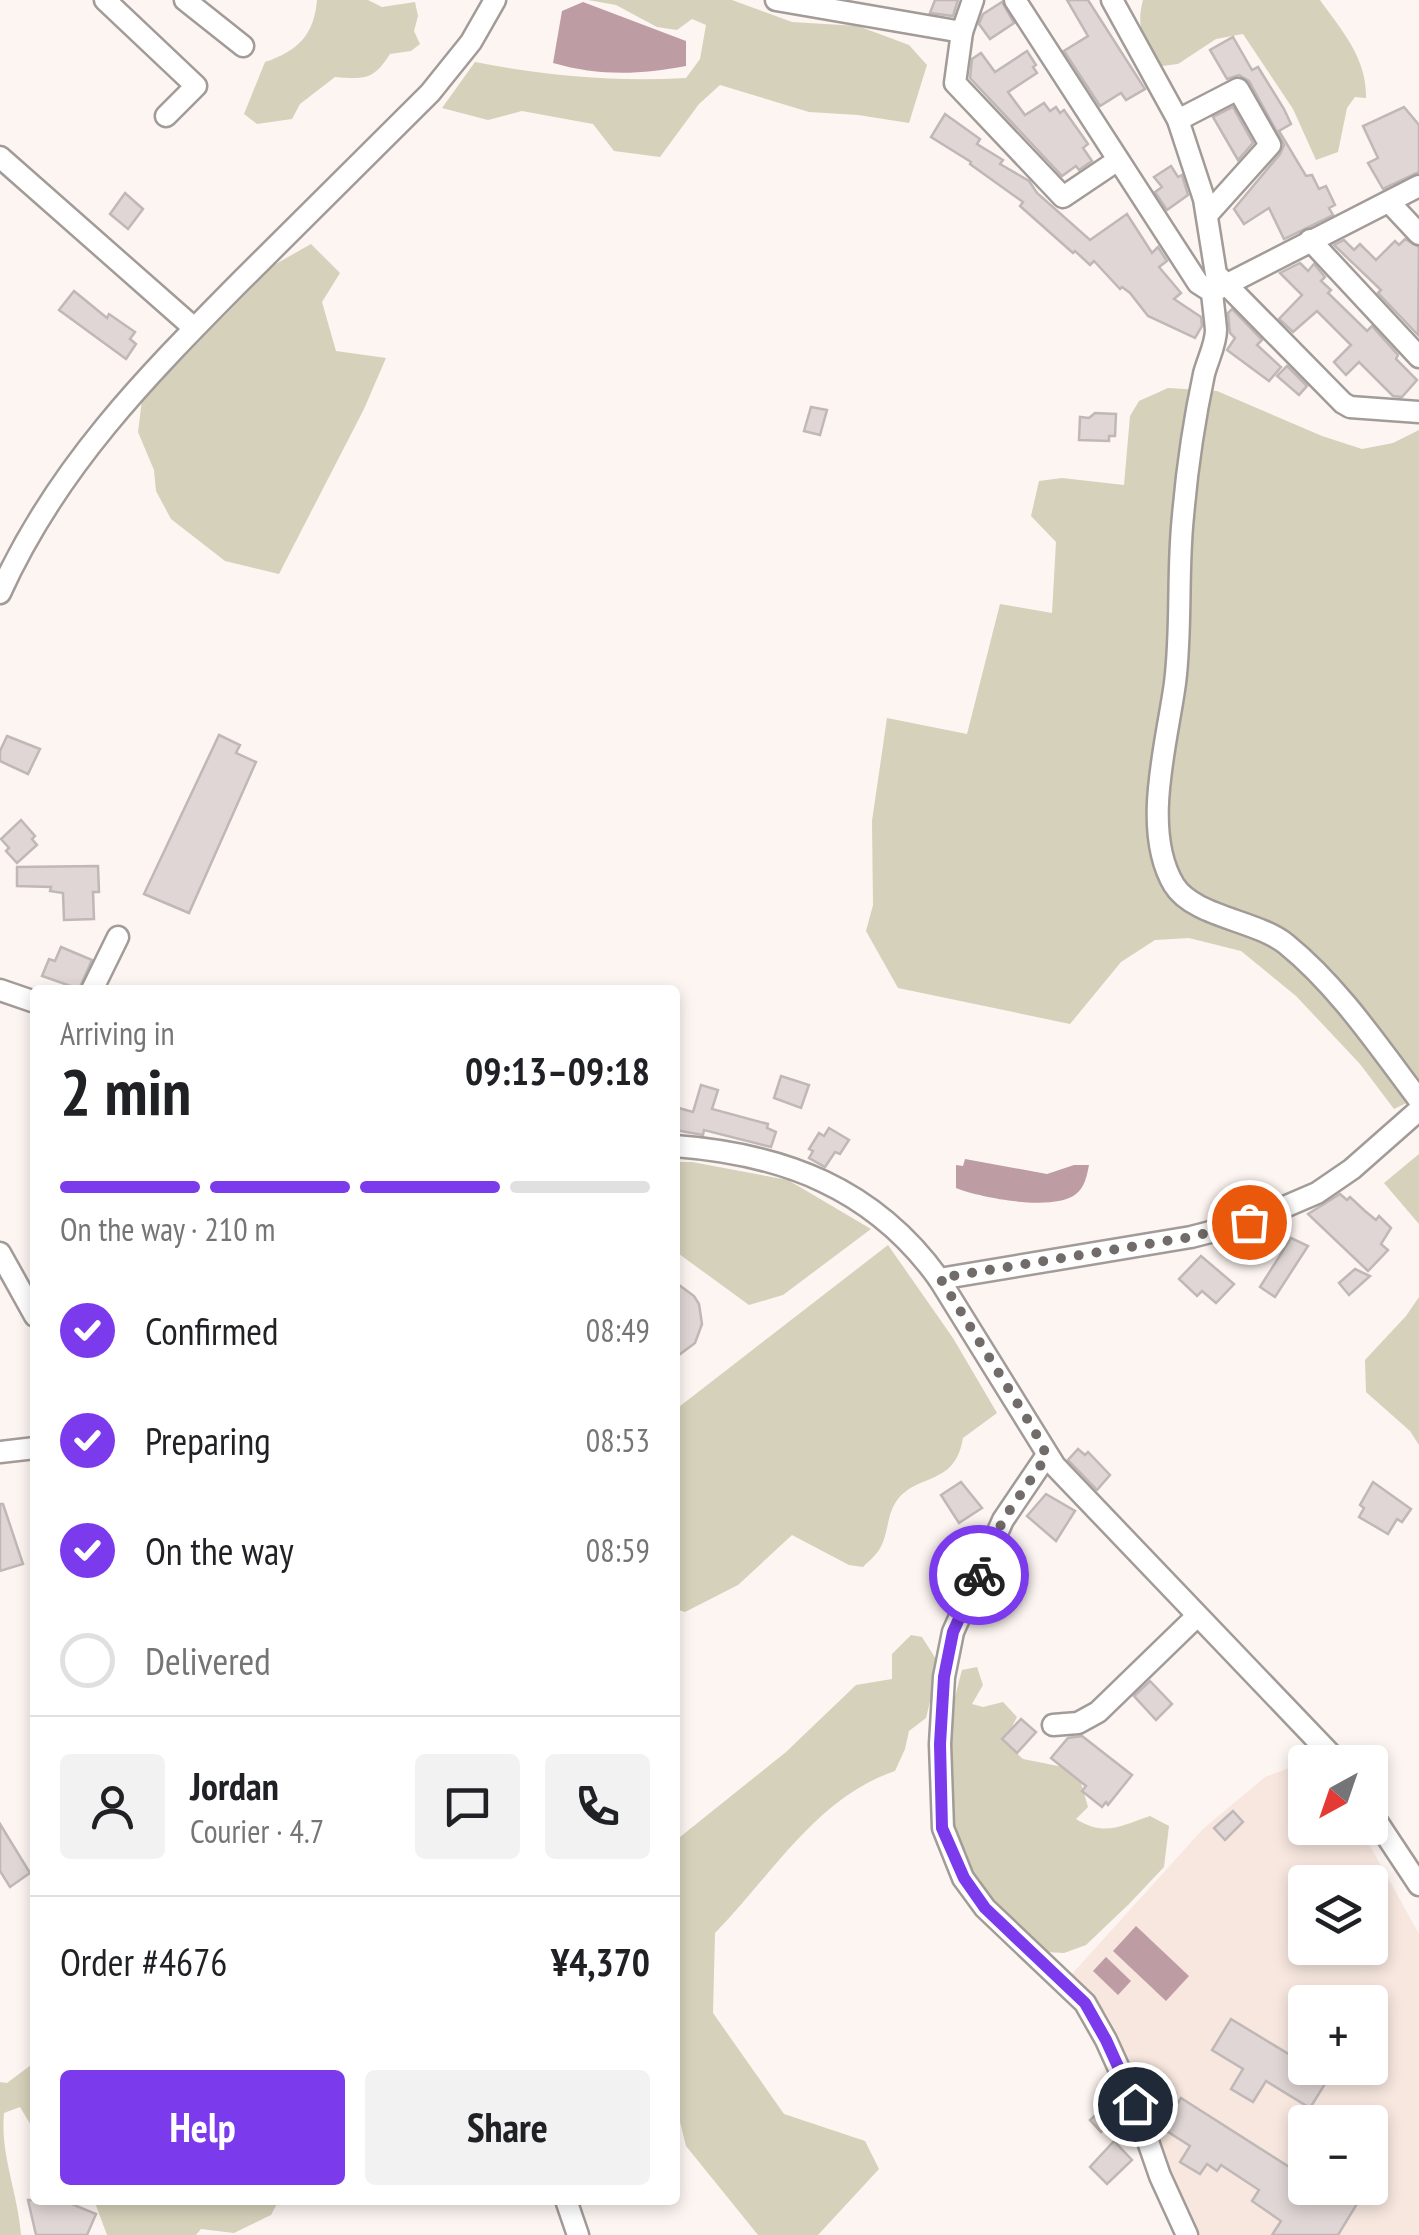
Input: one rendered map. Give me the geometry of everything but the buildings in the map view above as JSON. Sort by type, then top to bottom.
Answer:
[{"type":"street","points":[[106,0],[196,86],[166,116]]},
{"type":"street","points":[[185,0],[243,46]]},
{"type":"street","points":[[0,593],[40,515],[69,470],[125,400],[430,92],[471,42],[495,0]]},
{"type":"street","points":[[973,0],[962,32],[955,83],[1062,197],[1118,160]]},
{"type":"street","points":[[1015,0],[1198,283],[1218,288],[1350,408],[1419,412]]},
{"type":"street","points":[[1112,0],[1178,120],[1207,215],[1218,288],[1216,334],[1192,437],[1182,520],[1175,680],[1157,792],[1169,876],[1190,904],[1283,942],[1365,1030],[1419,1100]]},
{"type":"street","points":[[783,1],[880,8],[962,32]]},
{"type":"street","points":[[1178,120],[1238,89],[1270,145],[1207,215]]},
{"type":"street","points":[[0,157],[194,328]]},
{"type":"street","points":[[1218,288],[1419,186]]},
{"type":"street","points":[[1388,202],[1419,234]]},
{"type":"street","points":[[1310,240],[1419,357]]},
{"type":"street","points":[[94,985],[118,937]]},
{"type":"street","points":[[0,990],[30,1000]]},
{"type":"street","points":[[940,1278],[1191,1237],[1249,1222],[1317,1193],[1352,1169],[1419,1110]]},
{"type":"street","points":[[680,1147],[748,1155],[809,1173],[836,1187],[920,1251],[1047,1456],[1322,1745]]},
{"type":"street","points":[[0,1253],[30,1307]]},
{"type":"street","points":[[0,1452],[30,1449]]},
{"type":"street","points":[[1047,1456],[1003,1520],[953,1632],[944,1677],[940,1744],[942,1828],[964,1878],[985,1908],[1085,2003],[1135,2104],[1160,2176],[1187,2235]]},
{"type":"street","points":[[1053,1725],[1078,1722],[1098,1712],[1197,1616]]},
{"type":"street","points":[[1388,1838],[1419,1885]]},
{"type":"street","points":[[568,2205],[578,2235]]},
{"type":"shaded area","points":[[317,0],[368,0],[382,7],[415,2],[418,16],[414,31],[420,44],[411,51],[390,54],[373,74],[335,77],[300,104],[292,119],[257,124],[244,114],[265,62],[287,53],[302,40],[312,23]]},
{"type":"shaded area","points":[[588,0],[732,0],[792,22],[858,26],[909,45],[927,65],[909,123],[809,112],[720,85],[699,104],[660,157],[614,151],[593,124],[522,111],[488,120],[442,108],[475,62],[580,77],[659,79],[686,78],[700,59],[706,25],[692,19],[677,30],[657,27],[616,5]]},
{"type":"shaded area","points":[[1143,0],[1320,0],[1352,46],[1365,84],[1366,98],[1355,97],[1347,108],[1338,152],[1316,160],[1293,109],[1243,34],[1216,39],[1178,64],[1162,66],[1143,35]]},
{"type":"shaded area","points":[[583,2],[686,41],[686,66],[619,73],[553,63],[562,11]]},
{"type":"shaded area","points":[[311,244],[340,273],[322,302],[336,351],[386,358],[279,574],[225,561],[171,519],[156,491],[154,470],[138,432],[142,400],[274,265]]},
{"type":"shaded area","points":[[1168,388],[1217,391],[1362,449],[1393,443],[1419,430],[1419,1097],[1394,1109],[1360,1064],[1296,996],[1241,951],[1189,938],[1155,940],[1121,962],[1070,1024],[898,988],[866,931],[873,905],[872,821],[887,718],[967,734],[1000,604],[1052,613],[1056,542],[1031,516],[1039,481],[1062,478],[1124,485],[1130,416],[1139,401]]},
{"type":"shaded area","points":[[1419,1154],[1419,1224],[1384,1183]]},
{"type":"shaded area","points":[[965,1159],[1047,1174],[1074,1165],[1089,1165],[1084,1184],[1076,1194],[1035,1203],[982,1196],[956,1188],[956,1165],[963,1166]]},
{"type":"shaded area","points":[[680,1162],[788,1180],[871,1229],[783,1295],[749,1305],[680,1255]]},
{"type":"shaded area","points":[[888,1245],[953,1338],[997,1413],[963,1438],[959,1453],[944,1472],[898,1499],[882,1544],[863,1567],[849,1565],[792,1535],[738,1585],[685,1612],[680,1610],[680,1406]]},
{"type":"shaded area","points":[[1419,1297],[1419,1445],[1410,1431],[1366,1392],[1365,1360]]},
{"type":"shaded area","points":[[911,1635],[922,1637],[939,1664],[926,1718],[909,1731],[895,1771],[867,1783],[819,1819],[715,1933],[713,2013],[784,2114],[865,2141],[879,2169],[818,2235],[758,2235],[686,2146],[680,2122],[680,1837],[786,1752],[856,1685],[892,1679],[892,1654]]},
{"type":"shaded area","points":[[977,1667],[983,1685],[972,1704],[983,1707],[1003,1702],[1017,1717],[1004,1742],[1023,1759],[1068,1768],[1079,1776],[1088,1807],[1076,1819],[1104,1829],[1150,1816],[1169,1826],[1164,1867],[1086,1945],[1064,1953],[1046,1952],[1003,1913],[973,1873],[960,1846],[952,1817],[947,1759],[962,1670]]},
{"type":"shaded area","points":[[1288,1768],[1288,1845],[1369,1845],[1381,1865],[1288,1865],[1288,1965],[1388,1965],[1388,1878],[1419,1934],[1419,2235],[1200,2235],[1165,2168],[1119,2037],[1106,2013],[1071,1975],[1203,1829],[1265,1777]]},
{"type":"shaded area","points":[[1136,1926],[1189,1976],[1166,2001],[1113,1951]]},
{"type":"shaded area","points":[[1106,1957],[1131,1981],[1118,1995],[1093,1971]]},
{"type":"shaded area","points":[[30,2066],[30,2124],[20,2107],[4,2113],[3,2129],[21,2235],[0,2235],[0,2082],[7,2083]]},
{"type":"shaded area","points":[[96,2205],[276,2205],[271,2215],[234,2233],[201,2229],[196,2235],[107,2235]]},
{"type":"way so far","points":[[979,1575],[1003,1520],[1047,1456],[940,1278],[1191,1237],[1249,1222]]},
{"type":"route","points":[[979,1575],[953,1632],[944,1677],[940,1744],[942,1828],[964,1878],[985,1908],[1085,2003],[1135,2104]]}]
